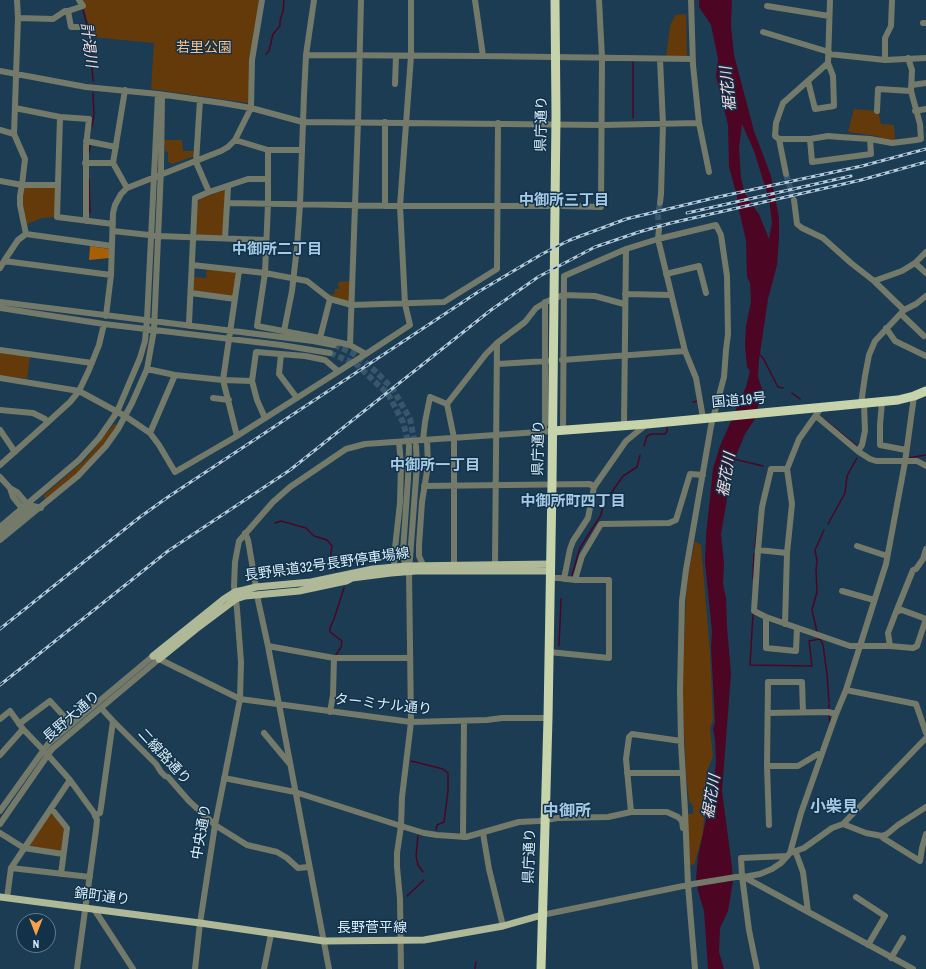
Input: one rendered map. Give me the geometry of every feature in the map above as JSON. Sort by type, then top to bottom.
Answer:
[{"type":"highway","name":"県庁通り","points":[[542,969],[553,431],[556,0]]},
{"type":"highway","name":"国道19号","points":[[553,431],[648,424],[782,411],[818,412],[862,404],[904,399],[926,391]]},
{"type":"main road","name":"長野県道32号長野停車場線","points":[[258,591],[299,592],[346,581],[352,578],[423,565],[495,565],[550,571]]},
{"type":"main road","name":"長野県道32号長野停車場線","points":[[152,657],[207,611],[224,599],[236,596],[245,596],[258,591],[373,569],[394,567],[550,571]]},
{"type":"main road","name":"錦町通り","points":[[4,897],[200,923]]},
{"type":"main road","name":"長野菅平線","points":[[200,923],[324,941],[401,941],[440,938],[503,926],[542,915]]},
{"type":"street","points":[[18,0],[14,134],[26,159],[20,196],[20,205],[26,234]]},
{"type":"street","points":[[18,18],[53,18],[65,11],[83,6],[79,0]]},
{"type":"street","points":[[106,316],[111,275],[113,213],[115,205],[121,194],[127,188],[222,151],[235,140],[251,108],[252,60],[262,0]]},
{"type":"street","points":[[284,331],[294,278],[300,204],[306,55],[314,0]]},
{"type":"street","points":[[350,345],[361,0]]},
{"type":"street","points":[[0,378],[79,391],[126,416],[150,433],[175,472],[237,436],[410,325],[405,304],[400,206],[412,56],[411,0]]},
{"type":"street","points":[[475,0],[483,56]]},
{"type":"street","points":[[563,206],[602,207],[603,125],[599,0]]},
{"type":"street","points":[[691,0],[692,59],[699,123],[709,172]]},
{"type":"street","points":[[808,82],[815,109],[834,106],[833,76],[828,63],[830,0]]},
{"type":"street","points":[[885,60],[885,38],[891,26],[892,0]]},
{"type":"street","points":[[767,6],[829,16]]},
{"type":"street","points":[[68,11],[71,27],[86,27]]},
{"type":"street","points":[[763,32],[829,53],[885,60],[926,58]]},
{"type":"street","points":[[306,55],[692,59]]},
{"type":"street","points":[[395,84],[396,56]]},
{"type":"street","points":[[779,139],[810,139],[828,136],[870,139],[892,144],[923,139],[920,124],[915,111],[911,88],[912,70],[908,58]]},
{"type":"street","points":[[660,59],[663,124],[660,203]]},
{"type":"street","points":[[786,174],[779,139],[775,136],[776,123],[783,103],[828,63]]},
{"type":"street","points":[[0,71],[86,87],[160,94],[251,108],[303,122],[603,125],[699,123]]},
{"type":"street","points":[[877,110],[878,89],[911,88],[926,83]]},
{"type":"street","points":[[125,90],[113,164],[127,188]]},
{"type":"street","points":[[0,526],[79,460],[98,438],[117,412],[140,358],[146,329],[155,235],[160,94]]},
{"type":"street","points":[[200,100],[196,162],[209,192]]},
{"type":"street","points":[[15,108],[60,117],[89,119],[85,163],[86,221]]},
{"type":"street","points":[[915,111],[926,109]]},
{"type":"street","points":[[60,117],[57,217],[86,221],[155,235],[193,238],[266,240]]},
{"type":"street","points":[[385,122],[385,206]]},
{"type":"street","points":[[192,265],[265,273],[307,281],[330,299],[352,305],[444,302],[497,269],[498,123]]},
{"type":"street","points":[[0,130],[14,134]]},
{"type":"street","points":[[810,139],[812,162],[871,154],[870,139]]},
{"type":"street","points":[[235,140],[268,150],[301,150]]},
{"type":"street","points":[[86,141],[116,147]]},
{"type":"street","points":[[268,150],[268,204],[265,273],[257,326],[350,345],[366,354]]},
{"type":"street","points":[[85,163],[113,164]]},
{"type":"street","points":[[190,326],[195,198],[248,179],[267,179]]},
{"type":"street","points":[[0,182],[22,185],[58,185]]},
{"type":"street","points":[[225,238],[228,187]]},
{"type":"street","points":[[794,200],[797,224],[823,238],[874,281],[924,336]]},
{"type":"street","points":[[227,203],[385,206],[548,206]]},
{"type":"street","points":[[563,430],[564,276],[626,249],[658,239],[716,225],[720,235],[727,276],[728,334],[724,377],[703,475],[682,601],[680,690],[682,773],[691,885],[695,969]]},
{"type":"street","points":[[659,229],[658,239],[666,274],[685,351],[696,378],[703,418]]},
{"type":"street","points":[[0,268],[18,240],[26,234],[112,246]]},
{"type":"street","points":[[0,540],[41,508],[88,466],[106,446],[126,416],[138,391],[146,369],[154,330],[155,235]]},
{"type":"street","points":[[624,425],[624,304],[626,249]]},
{"type":"street","points":[[874,281],[902,271],[915,264],[926,252]]},
{"type":"street","points":[[4,261],[111,275]]},
{"type":"street","points":[[915,264],[926,273]]},
{"type":"street","points":[[666,274],[699,266],[706,293]]},
{"type":"street","points":[[237,436],[223,380],[239,271]]},
{"type":"street","points":[[191,293],[235,299]]},
{"type":"street","points":[[625,294],[671,295]]},
{"type":"street","points":[[454,565],[454,438],[447,404],[486,354],[497,343],[525,322],[536,308],[545,302],[564,295],[595,296],[624,304]]},
{"type":"street","points":[[859,449],[865,431],[862,404],[865,376],[875,341],[902,312],[926,296]]},
{"type":"street","points":[[320,338],[330,299]]},
{"type":"street","points":[[0,302],[231,332],[313,341],[334,346]]},
{"type":"street","points":[[542,432],[545,424],[545,302]]},
{"type":"street","points":[[0,308],[104,324],[281,345],[330,353]]},
{"type":"street","points":[[0,465],[70,402],[79,391],[99,345],[104,324]]},
{"type":"street","points":[[886,328],[895,341],[926,356]]},
{"type":"street","points":[[495,565],[497,343]]},
{"type":"street","points":[[0,350],[92,363]]},
{"type":"street","points":[[563,360],[685,351]]},
{"type":"street","points":[[265,418],[257,400],[252,381],[256,352],[305,356],[325,360],[338,371]]},
{"type":"street","points":[[281,354],[279,374],[297,398]]},
{"type":"street","points":[[498,364],[546,362]]},
{"type":"street","points":[[146,369],[175,375],[223,380],[252,381]]},
{"type":"street","points":[[150,433],[175,375]]},
{"type":"street","points":[[542,915],[691,885],[760,874],[781,863],[790,853],[801,813],[846,690],[888,556],[914,396]]},
{"type":"street","points":[[423,565],[420,560],[419,545],[422,502],[428,466],[425,440],[425,422],[430,397],[447,404]]},
{"type":"street","points":[[213,398],[229,400]]},
{"type":"street","points":[[882,402],[880,445],[905,457],[918,461],[926,466]]},
{"type":"street","points":[[0,410],[33,413],[44,419],[47,423]]},
{"type":"street","points":[[785,624],[787,553],[792,504],[787,469],[799,439],[807,426],[818,412],[870,458],[876,461],[905,457]]},
{"type":"street","points":[[564,580],[570,549],[588,518],[594,487],[626,442],[648,424]]},
{"type":"street","points":[[0,430],[15,452]]},
{"type":"street","name":"中央通り","points":[[195,969],[200,923],[215,825],[240,700],[241,662],[234,574],[239,540],[273,502],[290,487],[342,450],[365,444],[553,431]]},
{"type":"street","points":[[394,567],[401,490],[399,442]]},
{"type":"street","points":[[408,567],[403,551],[410,457],[409,446]]},
{"type":"street","points":[[401,969],[400,899],[397,860],[401,826],[402,797],[411,722],[408,567],[417,465],[416,446]]},
{"type":"street","points":[[787,469],[771,469],[762,507],[754,610],[766,617],[850,646],[859,645],[913,648],[917,646],[926,619],[902,610],[896,612]]},
{"type":"street","points":[[575,580],[582,556],[601,524],[669,523],[676,520],[690,474],[703,475]]},
{"type":"street","points":[[0,477],[10,488],[13,496],[25,506]]},
{"type":"street","points":[[424,486],[590,484],[594,487]]},
{"type":"street","points":[[0,533],[33,506],[41,508]]},
{"type":"street","points":[[245,533],[248,540],[258,591],[258,600],[329,969]]},
{"type":"street","points":[[857,546],[888,556]]},
{"type":"street","points":[[890,646],[888,633],[913,570],[916,569],[924,560],[926,549]]},
{"type":"street","points":[[758,550],[787,553]]},
{"type":"street","points":[[549,652],[609,658],[609,580],[564,580],[550,571]]},
{"type":"street","points":[[842,591],[874,600]]},
{"type":"street","points":[[766,617],[766,648],[796,650],[797,628]]},
{"type":"street","points":[[268,646],[334,658],[410,658]]},
{"type":"street","points":[[147,669],[152,657],[240,700]]},
{"type":"street","name":"長野大通り","points":[[0,824],[2,816],[45,752],[52,749],[147,669],[152,657]]},
{"type":"street","name":"長野大通り","points":[[0,811],[45,752],[71,724],[152,657]]},
{"type":"street","points":[[330,712],[333,695],[334,658]]},
{"type":"street","points":[[769,825],[767,766],[768,682],[802,682],[803,712]]},
{"type":"street","points":[[846,690],[916,704],[926,733]]},
{"type":"street","name":"ターミナル通り","points":[[240,700],[411,722],[487,720],[502,718],[548,718]]},
{"type":"street","points":[[0,755],[21,727],[50,701],[71,724]]},
{"type":"street","name":"二線路通り","points":[[102,708],[189,801],[215,825],[247,845],[277,852],[294,863],[298,868],[309,867]]},
{"type":"street","points":[[0,719],[10,711],[21,727],[70,780],[96,816],[96,830],[77,969]]},
{"type":"street","points":[[768,713],[828,712],[836,714]]},
{"type":"street","points":[[96,816],[100,813],[113,721]]},
{"type":"street","points":[[463,837],[464,721]]},
{"type":"street","points":[[264,733],[290,763]]},
{"type":"street","points":[[631,812],[626,759],[629,737],[632,734],[681,741]]},
{"type":"street","points":[[790,853],[804,848],[832,828],[843,824],[926,738]]},
{"type":"street","points":[[767,766],[798,766],[818,754],[821,756]]},
{"type":"street","points":[[627,773],[682,773]]},
{"type":"street","points":[[224,778],[295,792],[424,833],[463,837],[483,833],[519,822],[558,818],[608,817],[631,812],[667,812],[678,817],[682,821],[687,847]]},
{"type":"street","points":[[4,897],[11,868],[70,780]]},
{"type":"street","points":[[882,836],[887,834],[916,812],[926,807]]},
{"type":"street","points":[[51,808],[67,828],[61,874]]},
{"type":"street","points":[[843,824],[866,833],[882,836],[920,861],[926,834]]},
{"type":"street","points":[[0,833],[24,848],[64,854]]},
{"type":"street","points":[[483,833],[489,869],[503,926]]},
{"type":"street","points":[[757,969],[749,930],[741,876],[741,858],[796,853],[803,872],[808,912]]},
{"type":"street","points":[[11,868],[90,877]]},
{"type":"street","points":[[741,876],[912,969]]},
{"type":"street","points":[[856,897],[885,916],[868,945]]},
{"type":"street","points":[[94,909],[133,969]]},
{"type":"street","points":[[264,969],[271,934]]},
{"type":"street","points":[[891,958],[903,938]]},
{"type":"green space","name":"若里公園","points":[[80,0],[259,0],[248,103],[151,89],[154,43],[92,37],[84,8]]},
{"type":"green space","points":[[686,14],[687,58],[666,57],[670,26],[675,15]]},
{"type":"green space","points":[[854,109],[878,111],[881,124],[894,125],[895,140],[887,140],[877,136],[848,132]]},
{"type":"green space","points":[[156,140],[182,140],[183,151],[194,151],[194,156],[172,164],[168,162],[168,152],[165,151],[165,145]]},
{"type":"green space","points":[[26,186],[56,188],[55,217],[42,218],[27,224],[22,200],[22,193]]},
{"type":"green space","points":[[224,190],[226,192],[223,233],[221,236],[198,235],[196,233],[198,202],[200,199]]},
{"type":"green space","points":[[207,269],[234,272],[236,274],[234,295],[231,297],[196,292],[193,289],[194,277],[206,278]]},
{"type":"green space","points":[[351,281],[350,302],[330,298],[328,295],[335,294],[335,289],[339,289],[338,282]]},
{"type":"green space","points":[[0,352],[30,356],[27,379],[0,375]]},
{"type":"green space","points":[[114,424],[117,425],[106,442],[77,475],[46,500],[43,496],[86,459]]},
{"type":"green space","points":[[695,541],[701,545],[710,653],[713,720],[710,728],[713,756],[707,771],[703,833],[694,865],[689,864],[687,814],[693,814],[693,806],[689,801],[686,774],[682,689],[686,597]]},
{"type":"green space","points":[[50,812],[64,827],[61,851],[28,846]]},
{"type":"shaded area","points":[[90,246],[109,249],[109,258],[89,260]]},
{"type":"water","name":"裾花川","points":[[699,0],[732,0],[731,25],[734,55],[754,131],[771,176],[779,218],[777,265],[768,299],[759,360],[758,377],[762,389],[755,419],[745,434],[733,463],[721,534],[724,563],[723,584],[726,598],[731,674],[722,791],[733,881],[728,911],[720,928],[719,952],[724,969],[708,969],[704,911],[696,878],[698,857],[714,780],[716,762],[713,729],[715,722],[711,647],[712,632],[705,562],[706,535],[713,469],[720,446],[746,387],[750,371],[747,367],[745,345],[746,326],[751,302],[750,283],[747,277],[746,240],[737,196],[729,167],[728,125],[716,76],[718,59],[711,25],[699,7]],"holes":[[[742,124],[754,151],[769,199],[772,223],[769,239],[759,214],[745,194],[741,178],[739,147]]]},
{"type":"waterway","points":[[266,54],[269,51],[273,34],[280,26],[284,0]]},
{"type":"waterway","name":"計渇川","points":[[83,10],[89,32],[93,81]]},
{"type":"waterway","points":[[633,62],[633,118]]},
{"type":"waterway","name":"計渇川","points":[[92,126],[94,115],[93,93]]},
{"type":"waterway","name":"計渇川","points":[[89,153],[90,145]]},
{"type":"waterway","name":"計渇川","points":[[89,179],[90,213]]},
{"type":"waterway","points":[[759,354],[763,358],[778,387],[783,388]]},
{"type":"waterway","points":[[792,393],[800,399]]},
{"type":"waterway","points":[[693,402],[698,401]]},
{"type":"waterway","points":[[825,420],[858,447]]},
{"type":"waterway","points":[[644,446],[647,436],[651,434],[665,434],[667,427]]},
{"type":"waterway","points":[[572,575],[580,548],[601,515],[604,500],[612,492],[623,476],[637,467],[640,455]]},
{"type":"waterway","points":[[908,458],[926,455]]},
{"type":"waterway","points":[[828,524],[845,493],[847,476],[857,458]]},
{"type":"waterway","name":"裾花川","points":[[734,459],[763,466]]},
{"type":"waterway","name":"計渇川","points":[[275,523],[281,521],[306,528],[314,536],[327,540],[332,546],[330,561],[336,570]]},
{"type":"waterway","points":[[755,548],[758,522]]},
{"type":"waterway","points":[[817,632],[812,610],[817,592],[817,561],[815,550],[824,530]]},
{"type":"waterway","points":[[753,578],[754,554]]},
{"type":"waterway","name":"計渇川","points":[[336,655],[341,647],[342,641],[330,632],[330,628],[344,588]]},
{"type":"waterway","points":[[559,646],[561,599]]},
{"type":"waterway","points":[[753,614],[750,665],[812,666],[809,641],[820,639]]},
{"type":"waterway","points":[[820,638],[823,645],[829,702]]},
{"type":"waterway","points":[[829,704],[829,710]]},
{"type":"waterway","points":[[829,715],[830,722]]},
{"type":"waterway","points":[[411,761],[443,769],[448,773],[448,791],[444,822],[437,825],[436,830]]},
{"type":"waterway","points":[[418,836],[416,856],[418,865],[423,872]]},
{"type":"waterway","points":[[407,896],[424,880]]},
{"type":"waterway","points":[[475,969],[476,962]]},
{"type":"tunnel","points":[[786,174],[794,200]]},
{"type":"tunnel","points":[[659,229],[658,216],[660,203]]},
{"type":"tunnel","points":[[334,345],[351,352],[369,365],[393,389],[410,419],[415,444]]},
{"type":"tunnel","points":[[330,353],[356,364],[388,394],[403,422],[409,446]]},
{"type":"railway","points":[[0,629],[140,517],[168,497],[478,292],[542,254],[570,240],[626,219],[718,197],[862,166],[926,149]]},
{"type":"railway","points":[[0,685],[168,551],[290,470],[491,310],[538,277],[595,247],[639,232],[671,223],[861,180],[926,162]]},
{"type":"railway","points":[[687,213],[851,176]]},
{"type":"district","name":"中御所三丁目","points":[[564,201]]},
{"type":"district","name":"中御所二丁目","points":[[277,250]]},
{"type":"district","name":"中御所一丁目","points":[[435,466]]},
{"type":"district","name":"中御所町四丁目","points":[[573,502]]},
{"type":"district","name":"小柴見","points":[[834,808]]},
{"type":"district","name":"中御所","points":[[567,812]]}]
